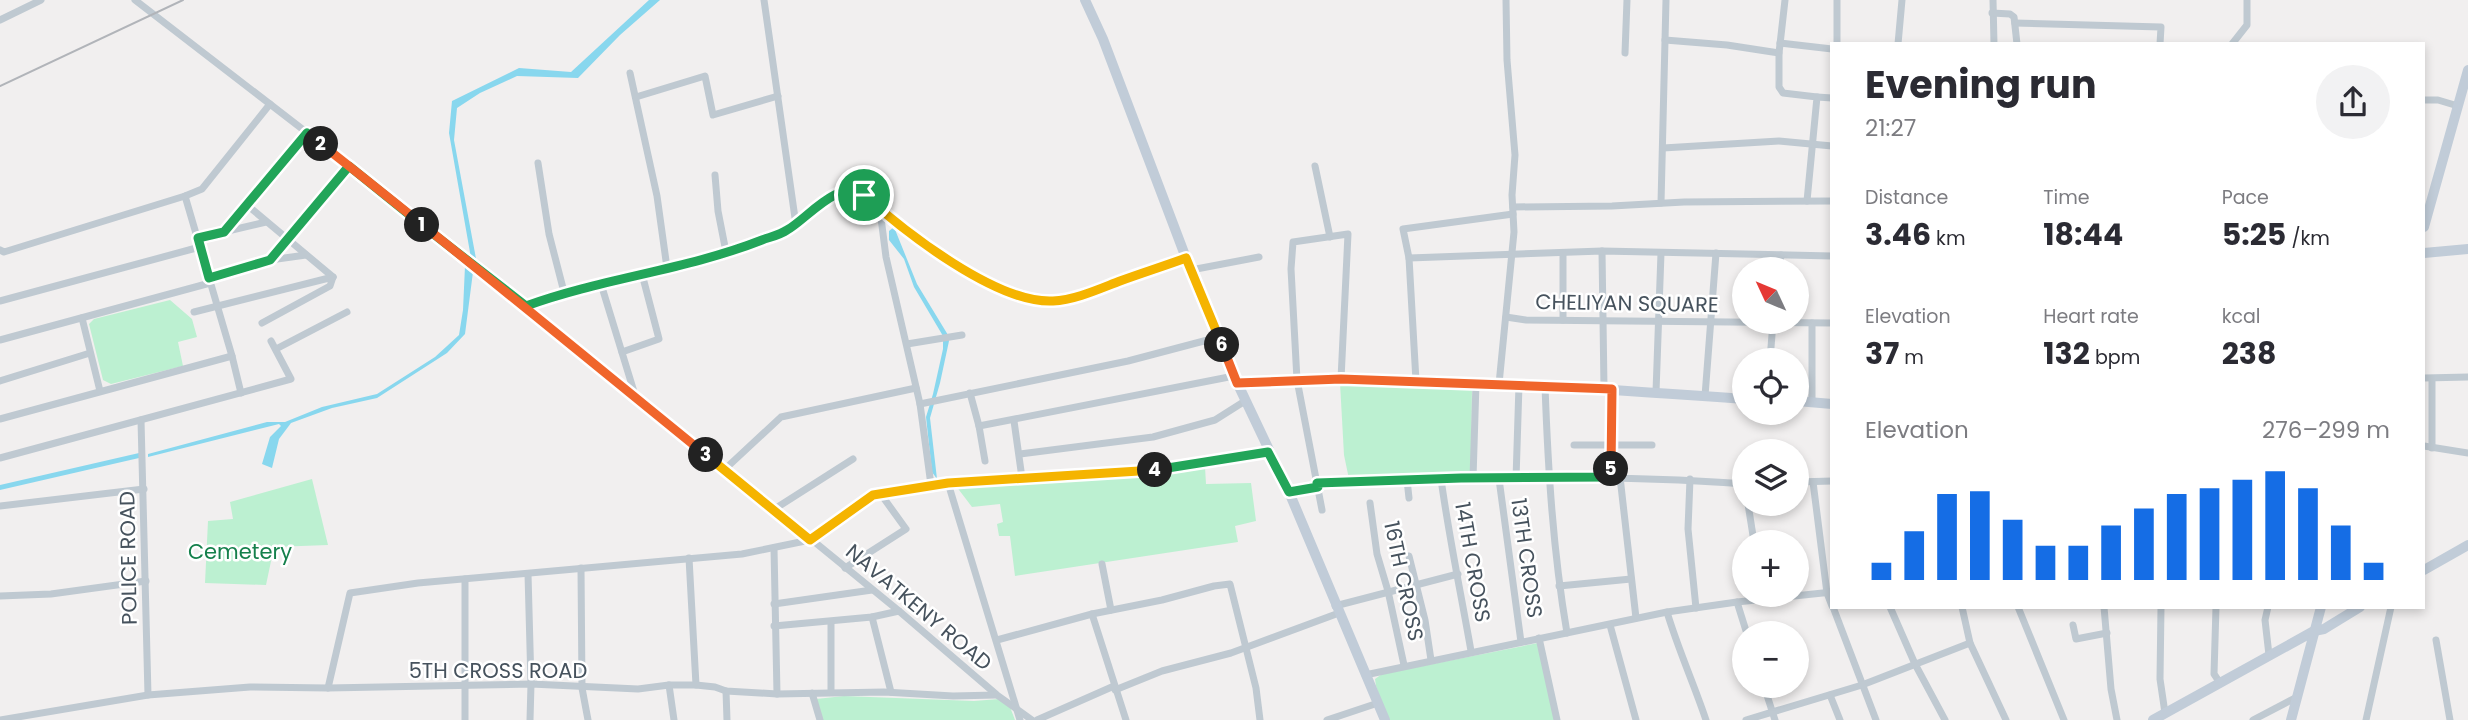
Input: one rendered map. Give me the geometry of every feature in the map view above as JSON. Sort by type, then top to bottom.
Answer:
[{"type":"main road","points":[[1085,0],[1103,39],[1235,379],[1289,492],[1385,720]]},
{"type":"main road","points":[[2425,218],[2427,200],[2468,70]]},
{"type":"main road","points":[[2425,253],[2468,249]]},
{"type":"main road","points":[[1235,379],[1476,383],[1732,397]]},
{"type":"main road","points":[[1809,402],[1830,404]]},
{"type":"main road","points":[[2425,569],[2468,545]]},
{"type":"main road","points":[[2291,720],[2321,609]]},
{"type":"main road","points":[[2153,720],[2356,609]]},
{"type":"street","points":[[0,20],[41,0]]},
{"type":"street","name":"NAVATKENY ROAD","points":[[135,0],[526,306],[899,611],[997,695],[1035,720]]},
{"type":"street","points":[[764,0],[796,225]]},
{"type":"street","points":[[1499,384],[1513,253],[1515,155],[1507,60],[1506,0]]},
{"type":"street","points":[[1625,52],[1627,0]]},
{"type":"street","points":[[1661,203],[1666,0]]},
{"type":"street","points":[[1785,0],[1779,53],[1779,87],[1783,93],[1830,99]]},
{"type":"street","points":[[1837,0],[1837,42]]},
{"type":"street","points":[[1898,42],[1902,0]]},
{"type":"street","points":[[1993,0],[1994,42]]},
{"type":"street","points":[[2234,42],[2247,25],[2247,0]]},
{"type":"street","points":[[1992,13],[2010,14],[2014,17],[2017,42]]},
{"type":"street","points":[[2015,23],[2161,27],[2160,42]]},
{"type":"street","points":[[1665,40],[1779,53]]},
{"type":"street","points":[[1780,44],[1830,48]]},
{"type":"street","points":[[630,74],[657,196],[667,268]]},
{"type":"street","points":[[636,97],[705,76],[713,115],[778,96]]},
{"type":"street","points":[[1807,201],[1817,97]]},
{"type":"street","points":[[2425,100],[2438,100],[2458,106]]},
{"type":"street","points":[[0,260],[2,251],[202,189],[270,104]]},
{"type":"street","points":[[224,232],[307,133]]},
{"type":"street","points":[[1663,148],[1779,141],[1830,146]]},
{"type":"street","points":[[538,163],[549,234],[564,292]]},
{"type":"street","points":[[270,260],[349,166]]},
{"type":"street","points":[[1315,166],[1330,237]]},
{"type":"street","points":[[715,175],[718,211],[726,252]]},
{"type":"street","points":[[526,306],[564,292],[697,263],[776,235],[796,225],[814,206],[849,191],[858,190],[912,235],[979,279],[1013,294],[1038,301],[1056,302],[1084,294],[1186,258]]},
{"type":"street","points":[[185,196],[241,393]]},
{"type":"street","points":[[1416,381],[1409,258],[1403,229],[1513,211],[1661,203],[1830,201]]},
{"type":"street","points":[[247,205],[333,277]]},
{"type":"street","points":[[880,210],[886,257],[920,404],[931,485]]},
{"type":"street","points":[[198,238],[266,222]]},
{"type":"street","points":[[1322,510],[1297,380],[1291,269],[1293,242],[1348,234],[1341,379]]},
{"type":"street","points":[[0,302],[200,247]]},
{"type":"street","points":[[1409,258],[1602,251],[1830,256]]},
{"type":"street","points":[[1602,251],[1611,445],[1610,477]]},
{"type":"street","points":[[1563,253],[1563,320]]},
{"type":"street","points":[[1656,392],[1661,253]]},
{"type":"street","points":[[1705,396],[1716,253]]},
{"type":"street","points":[[0,340],[82,318],[270,260],[306,255]]},
{"type":"street","points":[[1191,270],[1259,257]]},
{"type":"street","points":[[622,352],[659,339],[642,274]]},
{"type":"street","points":[[194,312],[333,277]]},
{"type":"street","points":[[262,323],[330,286],[333,277]]},
{"type":"street","points":[[601,284],[635,395]]},
{"type":"street","points":[[276,349],[346,312]]},
{"type":"street","name":"CHELIYAN SQUARE","points":[[1506,317],[1732,322]]},
{"type":"street","points":[[82,318],[100,391]]},
{"type":"street","points":[[1812,323],[1812,402]]},
{"type":"street","name":"CHELIYAN SQUARE","points":[[1812,323],[1830,323]]},
{"type":"street","points":[[907,344],[962,335]]},
{"type":"street","points":[[920,404],[1128,360],[1219,337]]},
{"type":"street","points":[[0,458],[291,379],[271,341]]},
{"type":"street","points":[[0,381],[90,353]]},
{"type":"street","points":[[0,419],[232,356]]},
{"type":"street","points":[[2468,377],[2428,378],[2428,447],[2468,453]]},
{"type":"street","points":[[979,426],[1235,379]]},
{"type":"street","points":[[1473,478],[1476,383]]},
{"type":"street","points":[[1516,479],[1519,385]]},
{"type":"street","points":[[1545,386],[1549,478],[1559,586],[1567,633]]},
{"type":"street","points":[[724,470],[781,417],[916,388]]},
{"type":"street","points":[[970,393],[985,461]]},
{"type":"street","points":[[1020,454],[1153,437],[1215,420],[1245,401]]},
{"type":"street","name":"POLICE ROAD","points":[[141,420],[148,695]]},
{"type":"street","points":[[1014,421],[1022,478]]},
{"type":"street","points":[[1574,445],[1652,445]]},
{"type":"street","points":[[328,688],[350,593],[465,579],[742,554],[810,540],[873,495],[880,493],[948,483],[1167,470],[1268,452]]},
{"type":"street","points":[[773,510],[853,459]]},
{"type":"street","points":[[1289,492],[1318,485],[1473,478],[1620,477],[1732,483]]},
{"type":"street","points":[[1620,477],[1636,618]]},
{"type":"street","name":"14TH CROSS","points":[[1441,479],[1448,535],[1458,574],[1471,651]]},
{"type":"street","name":"13TH CROSS","points":[[1499,479],[1521,642]]},
{"type":"street","points":[[1408,480],[1409,498]]},
{"type":"street","points":[[1690,480],[1688,529],[1696,608]]},
{"type":"street","points":[[1809,482],[1830,481]]},
{"type":"street","points":[[1809,596],[1830,593],[1813,482]]},
{"type":"street","points":[[948,483],[1020,720]]},
{"type":"street","points":[[0,506],[144,489]]},
{"type":"street","points":[[845,568],[906,529],[880,493]]},
{"type":"street","name":"16TH CROSS","points":[[1370,503],[1377,554],[1404,665]]},
{"type":"street","points":[[774,548],[777,694]]},
{"type":"street","points":[[1409,556],[1425,620],[1431,660]]},
{"type":"street","points":[[689,558],[696,685]]},
{"type":"street","points":[[1102,565],[1111,610]]},
{"type":"street","points":[[581,568],[582,688],[588,720]]},
{"type":"street","points":[[528,574],[530,720]]},
{"type":"street","points":[[1035,720],[1162,671],[1247,646],[1388,591],[1458,574]]},
{"type":"street","points":[[465,579],[466,720]]},
{"type":"street","points":[[1559,586],[1631,579]]},
{"type":"street","points":[[0,596],[51,594],[146,581]]},
{"type":"street","points":[[997,640],[1092,614],[1230,584],[1247,646],[1260,720]]},
{"type":"street","points":[[774,604],[872,590]]},
{"type":"street","points":[[1365,675],[1636,618],[1732,603]]},
{"type":"street","points":[[1834,609],[1876,720]]},
{"type":"street","points":[[1891,609],[1915,664],[1945,720]]},
{"type":"street","points":[[1962,609],[1970,643],[2006,720]]},
{"type":"street","points":[[2019,609],[2064,720]]},
{"type":"street","points":[[2104,609],[2110,689],[2117,720]]},
{"type":"street","points":[[2161,609],[2160,679],[2165,713]]},
{"type":"street","points":[[2216,609],[2214,674],[2220,683]]},
{"type":"street","points":[[2268,609],[2265,620],[2269,655]]},
{"type":"street","points":[[2366,720],[2391,609]]},
{"type":"street","points":[[774,626],[831,622],[899,611]]},
{"type":"street","points":[[1667,612],[1706,720]]},
{"type":"street","points":[[1092,614],[1126,720]]},
{"type":"street","points":[[872,617],[891,692]]},
{"type":"street","points":[[831,622],[831,692]]},
{"type":"street","points":[[1610,625],[1636,720]]},
{"type":"street","points":[[2073,625],[2076,639],[2107,633]]},
{"type":"street","points":[[1539,638],[1557,720]]},
{"type":"street","points":[[2436,640],[2450,720]]},
{"type":"street","points":[[1746,720],[1862,685],[1970,643]]},
{"type":"street","name":"5TH CROSS ROAD","points":[[0,720],[148,695],[250,688],[531,684],[638,689],[696,685],[726,691],[777,694],[891,692],[953,696],[997,695]]},
{"type":"street","points":[[669,685],[674,720]]},
{"type":"street","points":[[726,691],[727,720]]},
{"type":"street","points":[[812,693],[820,720]]},
{"type":"street","points":[[1830,695],[1840,720]]},
{"type":"street","points":[[2253,720],[2297,697]]},
{"type":"street","points":[[1768,698],[1775,720]]},
{"type":"street","points":[[1327,720],[1378,703]]},
{"type":"green space","points":[[170,300],[192,319],[197,337],[178,342],[183,366],[111,384],[103,380],[89,324],[94,319]]},
{"type":"green space","points":[[1340,383],[1472,387],[1471,476],[1349,479],[1344,455]]},
{"type":"green space","points":[[1205,467],[1206,484],[1251,483],[1256,521],[1235,526],[1238,542],[1015,576],[1010,536],[999,536],[997,524],[1003,522],[1000,504],[972,507],[956,486],[1113,478]]},
{"type":"green space","name":"Cemetery","points":[[312,479],[328,545],[274,547],[266,585],[205,583],[208,521],[233,519],[230,502]]},
{"type":"green space","points":[[1538,643],[1554,720],[1388,720],[1375,679],[1382,674]]},
{"type":"green space","points":[[844,696],[974,701],[999,699],[1010,707],[1015,720],[821,720],[816,699]]},
{"type":"water","points":[[649,0],[660,0],[620,35],[578,78],[517,76],[480,93],[457,108],[454,140],[477,264],[471,258],[449,133],[452,101],[519,68],[571,72]]},
{"type":"water","points":[[894,227],[917,284],[948,335],[940,383],[930,418],[937,479],[932,472],[926,417],[943,349],[943,336],[914,287],[904,259],[889,240],[889,231]]},
{"type":"water","points":[[465,266],[473,272],[465,334],[447,353],[377,398],[332,408],[291,423],[279,439],[272,468],[262,464],[270,437],[281,426],[279,424],[148,457],[148,454],[267,422],[285,422],[322,407],[377,394],[435,357],[459,335]]},
{"type":"water","points":[[139,453],[139,458],[0,490],[0,485]]},
{"type":"railway","points":[[0,86],[183,0]]},
{"type":"route","points":[[864,195],[858,190],[827,199],[814,206],[787,231],[697,263],[564,292],[526,306],[477,270],[349,166],[270,260],[209,278],[198,238],[224,232],[307,133],[323,145],[349,166],[413,218],[477,270],[526,306],[810,540],[873,495],[948,483],[1167,470],[1268,452],[1289,492],[1318,487],[1317,483],[1610,477],[1612,389],[1341,379],[1237,383],[1186,258],[1084,294],[1056,302],[1038,301],[994,287],[979,279],[912,235],[864,195]]}]
